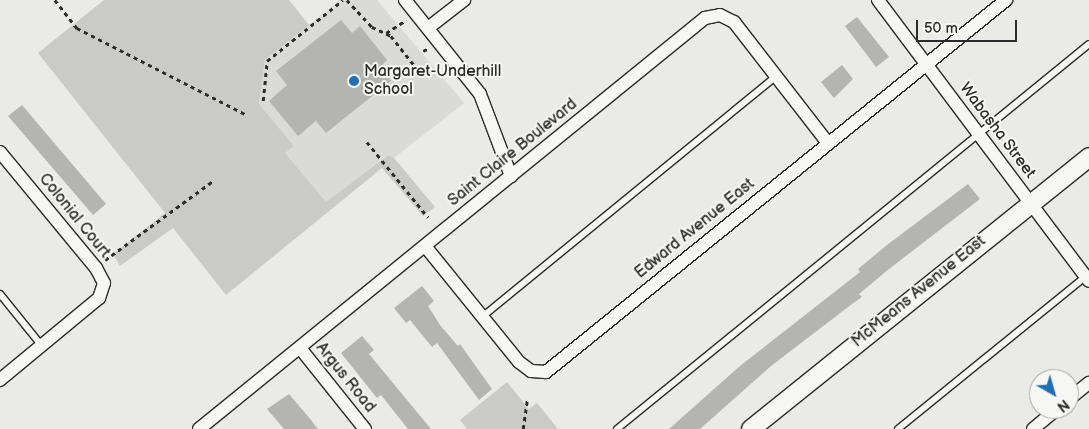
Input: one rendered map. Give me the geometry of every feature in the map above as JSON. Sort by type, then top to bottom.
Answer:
[{"type":"street","points":[[405,0],[480,94],[511,176]]},
{"type":"street","points":[[428,28],[464,0]]},
{"type":"street","name":"Wabasha Street","points":[[878,0],[1088,277]]},
{"type":"street","name":"Edward Avenue East","points":[[425,246],[519,362],[531,372],[546,372],[828,142],[1006,0]]},
{"type":"street","name":"Saint Claire Boulevard","points":[[199,429],[705,18],[720,15],[734,22],[828,142]]},
{"type":"street","name":"Colonial Court","points":[[0,152],[96,268],[104,283],[100,298],[0,380]]},
{"type":"street","name":"McMeans Avenue East","points":[[751,429],[1030,202],[1089,158]]},
{"type":"street","name":"Argus Road","points":[[300,348],[366,429]]},
{"type":"street","points":[[1079,391],[1089,383]]},
{"type":"street","points":[[1032,429],[1044,419]]},
{"type":"lane","points":[[617,429],[1089,44]]},
{"type":"lane","points":[[482,317],[776,76]]},
{"type":"lane","points":[[898,429],[1088,277]]},
{"type":"lane","points":[[0,294],[42,346]]},
{"type":"path","points":[[55,0],[77,28],[247,115]]},
{"type":"path","points":[[263,101],[267,61],[343,0]]},
{"type":"path","points":[[347,0],[372,27],[391,36],[422,74]]},
{"type":"path","points":[[367,142],[428,217]]},
{"type":"path","points":[[96,268],[213,181]]},
{"type":"path","points":[[523,429],[527,400]]},
{"type":"shaded area","points":[[104,0],[289,0],[309,25],[265,60],[259,104],[294,146],[285,153],[326,202],[388,155],[394,158],[435,207],[423,216],[382,168],[226,295],[173,228],[120,266],[113,254],[165,213],[38,53]]},
{"type":"shaded area","name":"Margaret-Underhill School","points":[[340,0],[377,0],[464,103],[394,158],[387,155],[326,202],[285,153],[294,146],[259,104],[265,60]]},
{"type":"shaded area","points":[[507,382],[529,409],[537,403],[558,429],[467,429],[460,420]]},
{"type":"building","points":[[857,17],[889,57],[876,67],[845,26]]},
{"type":"building","name":"Margaret-Underhill School","points":[[341,20],[352,33],[360,26],[387,60],[380,67],[391,81],[326,133],[316,121],[298,136],[269,101],[287,85],[276,71]]},
{"type":"building","points":[[842,65],[853,79],[834,98],[821,82]]},
{"type":"building","points":[[22,105],[106,204],[93,215],[8,116]]},
{"type":"building","points":[[968,184],[980,199],[889,269],[859,294],[862,297],[771,366],[700,429],[669,429],[740,366],[860,272],[858,269],[887,245]]},
{"type":"building","points":[[422,286],[434,301],[428,306],[440,325],[458,346],[460,344],[492,389],[479,400],[437,343],[432,347],[410,320],[406,323],[394,308]]},
{"type":"building","points":[[362,336],[374,350],[369,354],[431,429],[408,429],[381,395],[377,398],[341,353]]},
{"type":"building","points":[[289,394],[318,429],[284,429],[267,409]]},
{"type":"place","name":"Margaret-Underhill School","points":[[354,81]]}]
